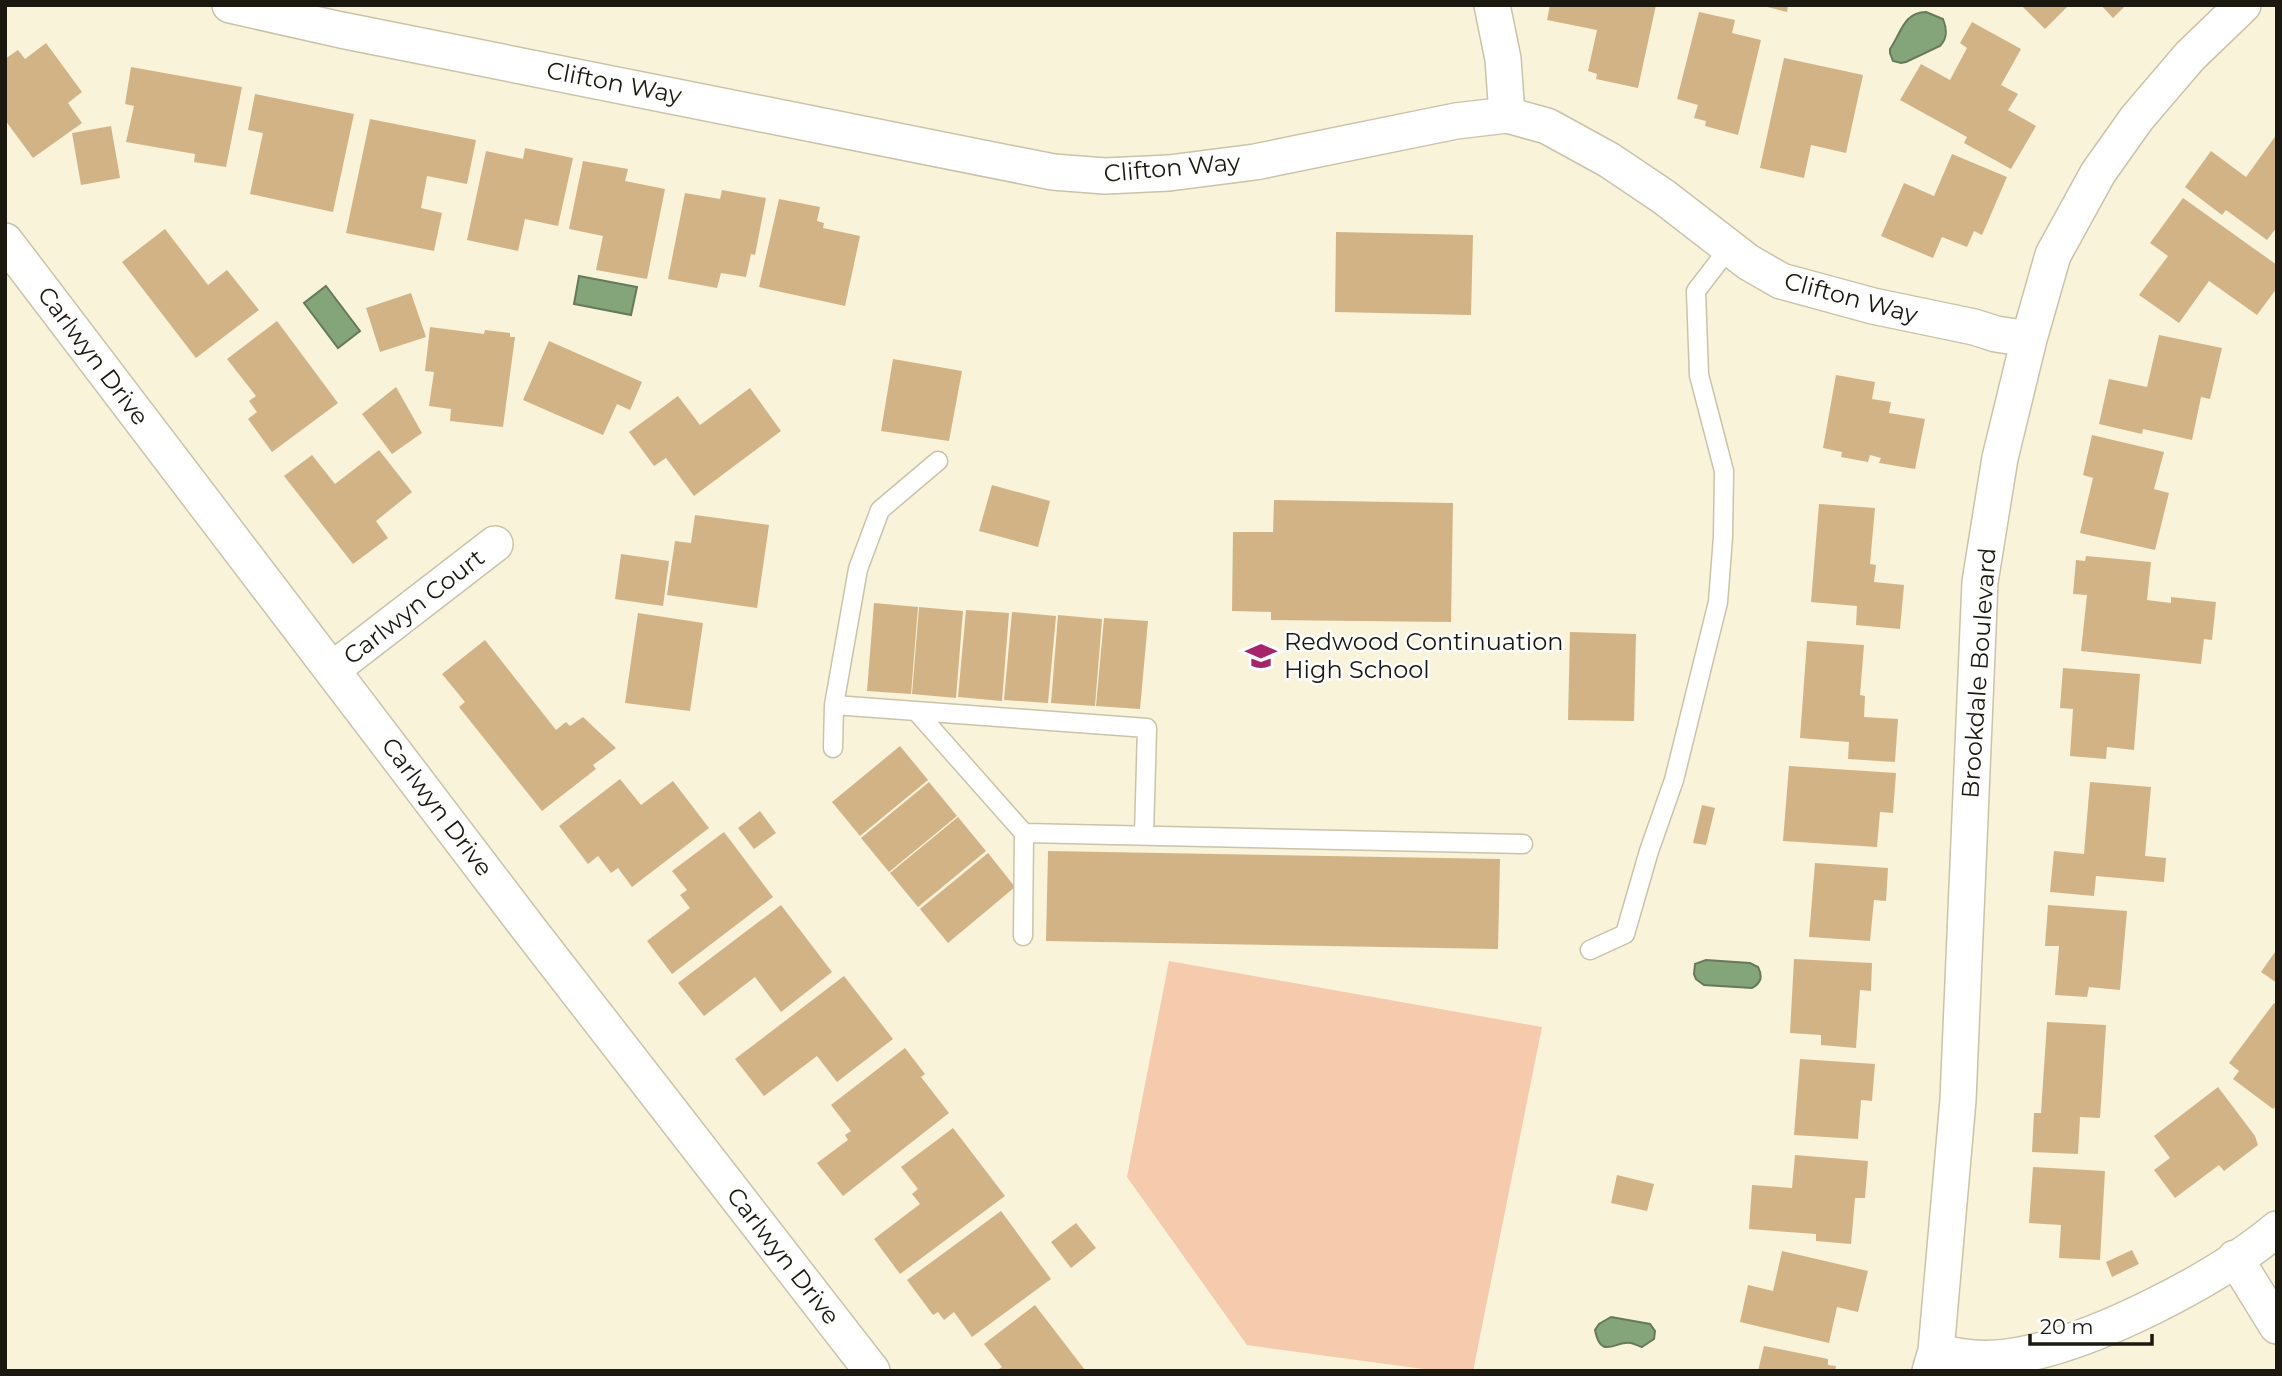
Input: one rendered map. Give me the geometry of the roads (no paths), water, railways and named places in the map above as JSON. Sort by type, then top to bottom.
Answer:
[{"type":"street","name":"Clifton Way","points":[[230,5],[341,30],[1039,169],[1105,176],[1169,173],[1255,162],[1456,121],[1507,115],[1547,127],[1609,160],[1664,197],[1748,262],[1781,281],[1872,306],[1996,334],[2029,338]]},
{"type":"street","points":[[1492,5],[1503,59],[1507,115]]},
{"type":"street","name":"Brookdale Boulevard","points":[[1933,1361],[1958,1100],[1980,582],[2000,458],[2029,338],[2053,255],[2098,173],[2137,118],[2190,56],[2243,5]]},
{"type":"street","name":"Carlwyn Drive","points":[[5,241],[521,918],[872,1371]]},
{"type":"street","name":"Carlwyn Court","points":[[333,670],[495,544]]},
{"type":"street","points":[[1933,1361],[2021,1355],[2065,1342],[2137,1314],[2235,1258],[2277,1229]]},
{"type":"street","points":[[2235,1258],[2277,1326]]},
{"type":"lane","points":[[1590,950],[1625,934],[1649,851],[1674,780],[1718,602],[1724,471],[1699,375],[1696,290],[1729,248]]},
{"type":"lane","points":[[832,748],[834,705],[858,569],[880,510],[938,461]]},
{"type":"lane","points":[[834,705],[1147,728],[1144,835]]},
{"type":"lane","points":[[916,711],[1024,832],[1023,936]]},
{"type":"lane","points":[[1024,832],[1523,844]]},
{"type":"place","name":"Redwood Continuation High School","points":[[1261,656]]}]
